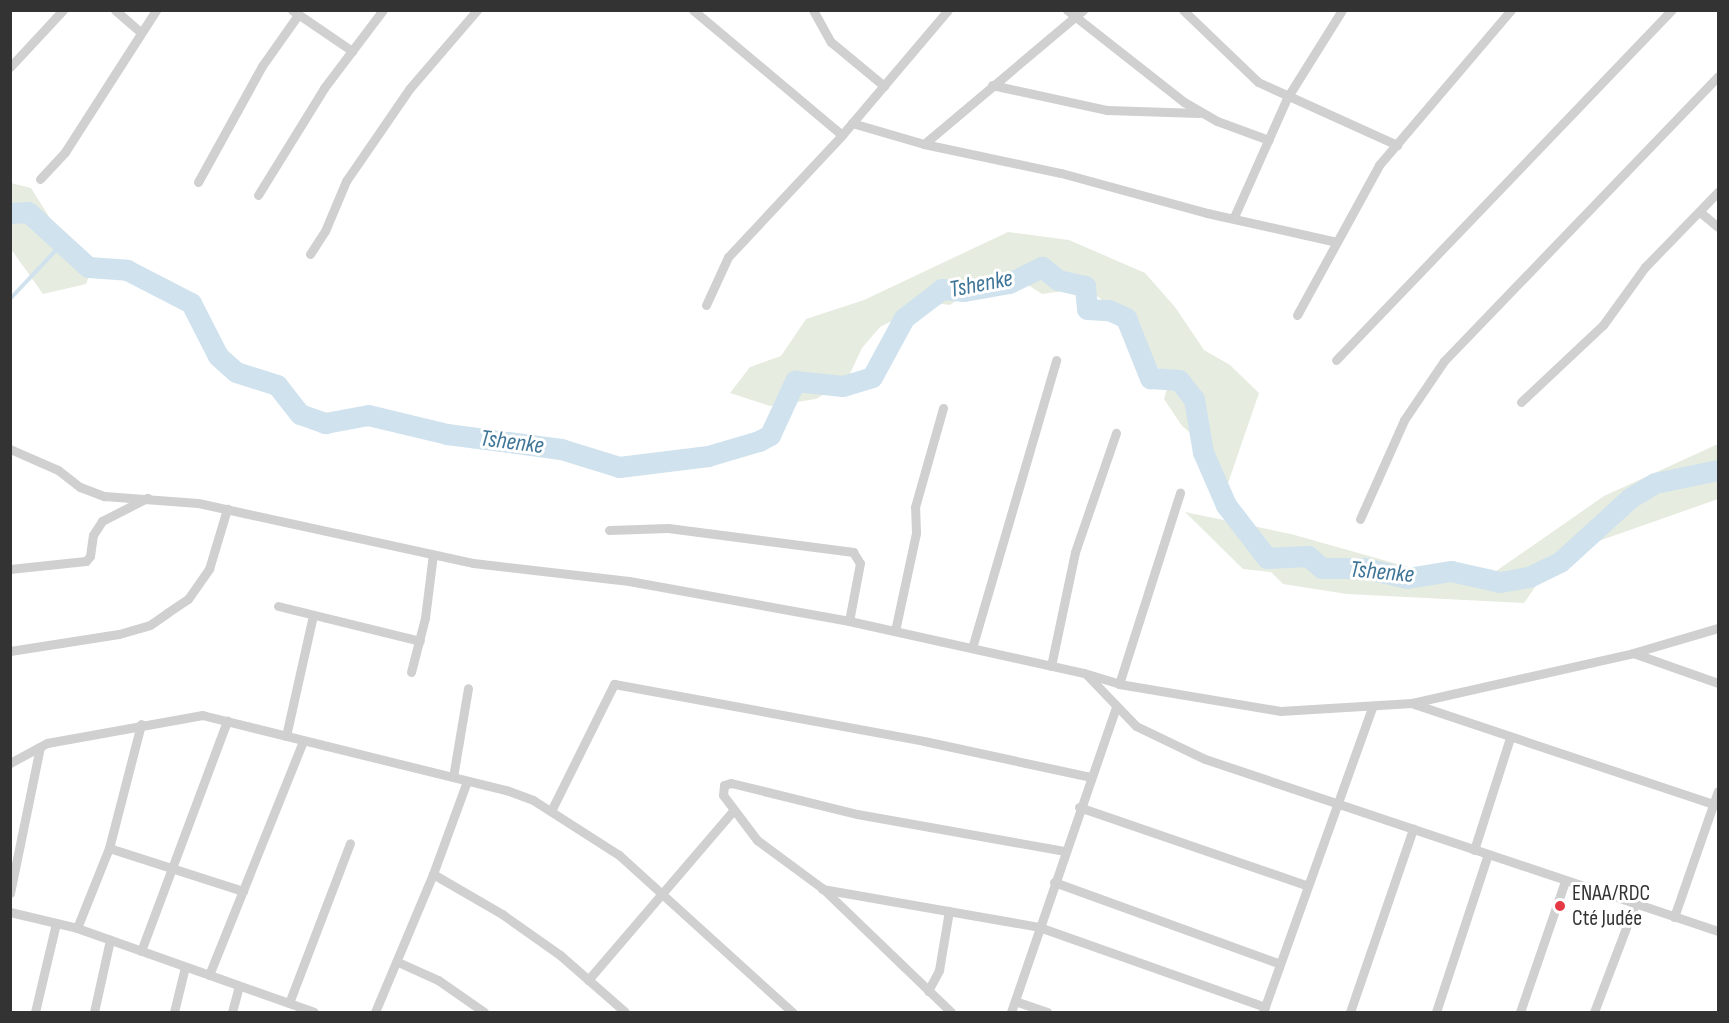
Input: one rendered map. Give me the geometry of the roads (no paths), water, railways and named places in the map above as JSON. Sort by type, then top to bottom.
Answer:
[{"type":"street","points":[[10,67],[63,10]]},
{"type":"street","points":[[116,10],[140,32]]},
{"type":"street","points":[[40,179],[77,135],[156,10]]},
{"type":"street","points":[[258,195],[292,135],[383,10]]},
{"type":"street","points":[[310,254],[352,173],[410,88],[477,10]]},
{"type":"street","points":[[693,10],[842,135]]},
{"type":"street","points":[[813,10],[831,42],[884,86]]},
{"type":"street","points":[[706,305],[728,257],[842,135],[948,10]]},
{"type":"street","points":[[924,144],[1071,14],[1083,10]]},
{"type":"street","points":[[1182,10],[1258,82],[1287,98],[1396,145]]},
{"type":"street","points":[[1234,218],[1287,98],[1341,10]]},
{"type":"street","points":[[1297,315],[1358,199],[1396,145],[1511,10]]},
{"type":"street","points":[[1336,360],[1672,10]]},
{"type":"street","points":[[198,182],[262,66],[295,13],[352,51]]},
{"type":"street","points":[[1071,14],[1202,113],[1269,140]]},
{"type":"street","points":[[1360,519],[1404,420],[1444,361],[1719,76]]},
{"type":"street","points":[[992,85],[1107,110],[1202,113]]},
{"type":"street","points":[[852,123],[924,144],[1061,173],[1337,242]]},
{"type":"street","points":[[1521,402],[1603,325],[1645,267],[1719,192]]},
{"type":"street","points":[[1700,212],[1719,227]]},
{"type":"street","points":[[972,648],[1056,360]]},
{"type":"street","points":[[895,631],[916,533],[915,507],[943,408]]},
{"type":"street","points":[[1051,666],[1075,552],[1116,433]]},
{"type":"street","points":[[10,449],[58,470],[80,487],[104,496],[149,497],[226,509],[473,563],[629,581],[849,621],[1084,673],[1119,684],[1280,711],[1372,708],[1412,704],[1633,653],[1719,628]]},
{"type":"street","points":[[1119,684],[1180,493]]},
{"type":"street","points":[[10,569],[86,561],[90,556],[93,535],[102,521],[149,497]]},
{"type":"street","points":[[10,651],[119,634],[150,625],[188,599],[209,569],[226,509]]},
{"type":"street","points":[[609,530],[668,528],[852,552],[860,563],[849,621]]},
{"type":"street","points":[[411,672],[420,641],[433,554]]},
{"type":"street","points":[[278,606],[420,641]]},
{"type":"street","points":[[286,736],[313,615]]},
{"type":"street","points":[[1633,653],[1719,683]]},
{"type":"street","points":[[1084,673],[1116,707],[1145,732],[1205,759],[1719,931]]},
{"type":"street","points":[[551,811],[614,684],[924,741],[1090,777]]},
{"type":"street","points":[[453,777],[468,688]]},
{"type":"street","points":[[1412,704],[1716,806]]},
{"type":"street","points":[[1011,1012],[1079,807],[1116,707]]},
{"type":"street","points":[[822,888],[1039,927],[1264,1010],[1372,708]]},
{"type":"street","points":[[10,763],[40,747],[141,723],[202,715],[506,790],[551,811],[619,855],[662,897],[792,1012]]},
{"type":"street","points":[[141,951],[227,721]]},
{"type":"street","points":[[77,928],[109,848],[141,723]]},
{"type":"street","points":[[1474,850],[1510,738]]},
{"type":"street","points":[[209,975],[303,741]]},
{"type":"street","points":[[10,893],[40,747]]},
{"type":"street","points":[[375,1012],[398,962],[467,781]]},
{"type":"street","points":[[951,1012],[822,888],[757,840],[733,811],[721,790],[731,783],[857,814],[1064,851]]},
{"type":"street","points":[[1674,917],[1716,806],[1719,791]]},
{"type":"street","points":[[1079,807],[1308,886]]},
{"type":"street","points":[[588,980],[662,897],[733,811]]},
{"type":"street","points":[[1350,1012],[1413,829]]},
{"type":"street","points":[[289,1003],[350,843]]},
{"type":"street","points":[[109,848],[243,891]]},
{"type":"street","points":[[1436,1012],[1488,855]]},
{"type":"street","points":[[433,874],[502,914],[588,980],[625,1012]]},
{"type":"street","points":[[1520,1012],[1565,881]]},
{"type":"street","points":[[1054,882],[1280,964]]},
{"type":"street","points":[[1594,1012],[1635,904]]},
{"type":"street","points":[[928,992],[939,970],[949,911]]},
{"type":"street","points":[[10,912],[77,928],[289,1003],[302,1010],[315,1012]]},
{"type":"street","points":[[35,1012],[56,923]]},
{"type":"street","points":[[94,1012],[110,940]]},
{"type":"street","points":[[398,962],[438,980],[484,1012]]},
{"type":"street","points":[[174,1012],[185,967]]},
{"type":"street","points":[[232,1012],[238,986]]},
{"type":"street","points":[[1015,1001],[1047,1012]]},
{"type":"waterway","name":"Tshenke","points":[[10,213],[28,212],[88,267],[127,270],[191,303],[218,356],[236,372],[277,385],[300,414],[325,423],[368,415],[447,434],[561,449],[619,467],[708,456],[759,441],[770,435],[795,381],[843,386],[872,377],[904,318],[942,289],[964,291],[1009,283],[1042,267],[1058,280],[1085,286],[1087,309],[1109,310],[1126,318],[1150,378],[1179,380],[1194,399],[1203,452],[1226,505],[1267,558],[1308,556],[1322,568],[1365,568],[1407,578],[1451,571],[1500,582],[1529,577],[1560,562],[1630,498],[1655,483],[1718,470]]},
{"type":"waterway","points":[[10,299],[60,246]]},
{"type":"place","name":"ENAA/RDC Cté Judée","points":[[1560,906]]}]
